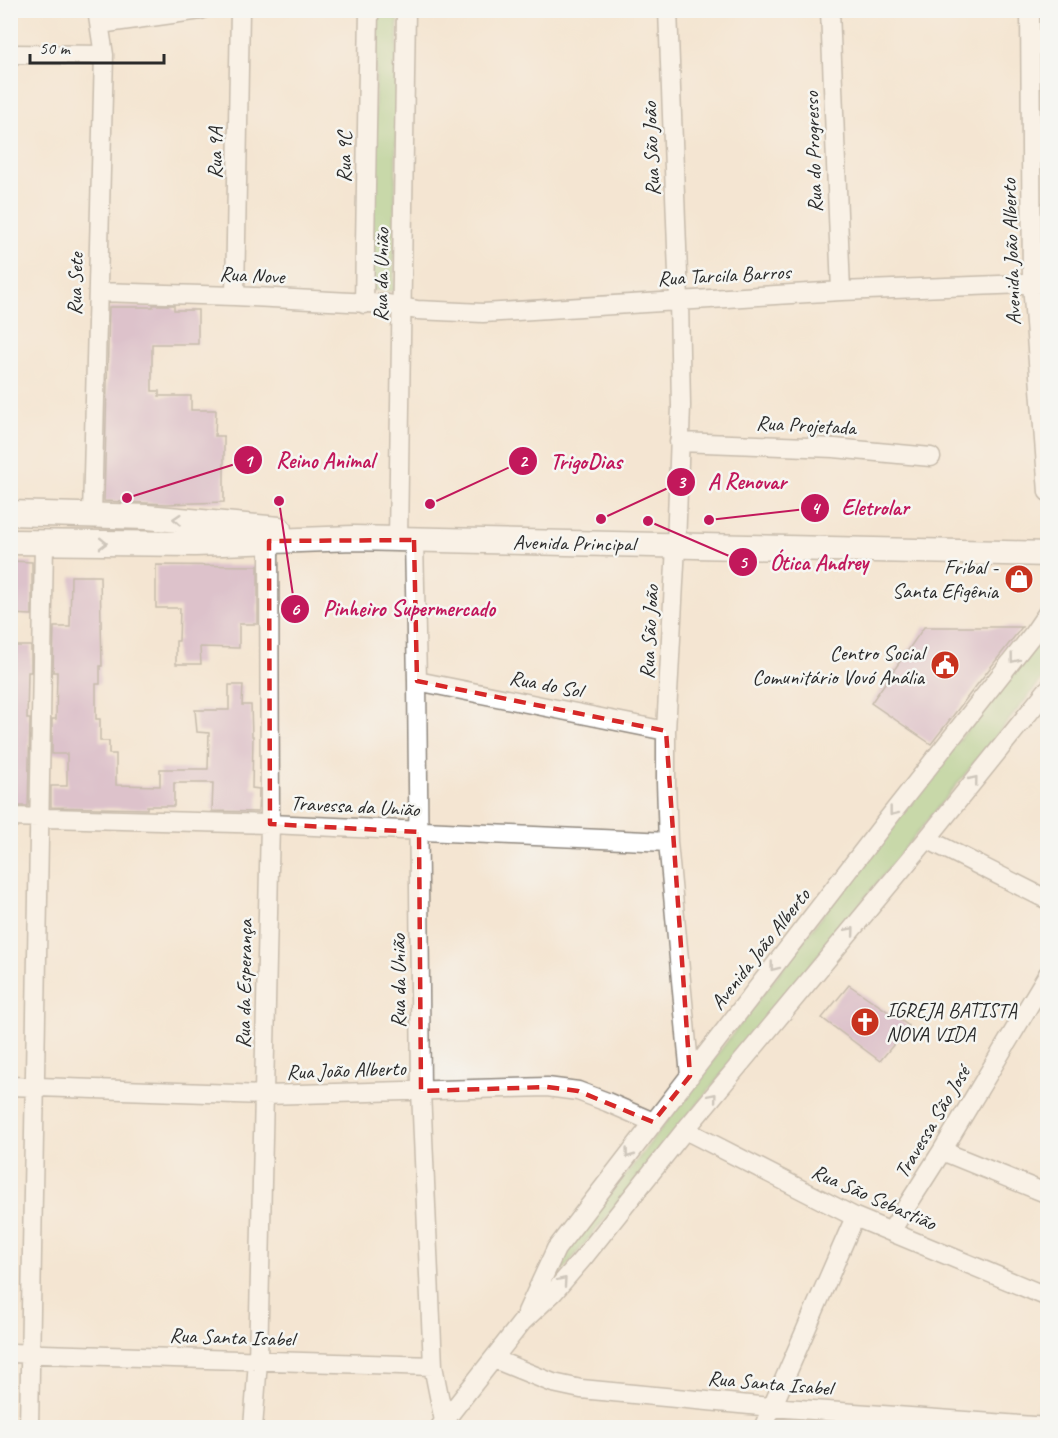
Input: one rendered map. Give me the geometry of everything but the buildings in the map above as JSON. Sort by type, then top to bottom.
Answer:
[{"type":"main road","name":"Avenida Principal","points":[[10,513],[92,514],[236,524],[353,538]]},
{"type":"main road","name":"Avenida Principal","points":[[10,542],[195,544],[353,538],[1047,554]]},
{"type":"street","points":[[99,17],[201,10]]},
{"type":"street","name":"Rua 9A","points":[[235,296],[240,10]]},
{"type":"street","name":"Rua 9C","points":[[364,304],[369,10]]},
{"type":"street","name":"Rua da União","points":[[406,10],[403,308],[406,540],[417,681],[421,1090],[433,1366],[441,1424]]},
{"type":"street","name":"Rua São João","points":[[668,10],[679,300],[676,546],[666,730],[668,842],[690,1076]]},
{"type":"street","name":"Rua do Progresso","points":[[830,10],[842,291]]},
{"type":"street","name":"Avenida João Alberto","points":[[1030,10],[1047,492]]},
{"type":"street","name":"Rua Sete","points":[[92,514],[104,55],[99,17]]},
{"type":"street","points":[[10,54],[104,55]]},
{"type":"street","name":"Rua Tarcila Barros","points":[[403,308],[483,313],[842,291],[1040,284]]},
{"type":"street","name":"Rua Nove","points":[[98,292],[388,304],[403,308]]},
{"type":"street","name":"Rua Projetada","points":[[679,442],[834,448],[931,457]]},
{"type":"street","name":"Rua da Esperança","points":[[253,1428],[258,1360],[270,824],[269,541]]},
{"type":"street","points":[[28,1428],[44,543]]},
{"type":"street","name":"Avenida João Alberto","points":[[522,1322],[556,1249],[890,816],[1034,634],[1047,612]]},
{"type":"street","name":"Rua do Sol","points":[[417,681],[666,730]]},
{"type":"street","name":"Avenida João Alberto","points":[[441,1424],[522,1322],[554,1292],[584,1257],[685,1130],[927,839],[1047,689]]},
{"type":"street","name":"Travessa da União","points":[[10,817],[270,824],[668,842]]},
{"type":"street","points":[[927,839],[1047,900]]},
{"type":"street","name":"Travessa São José","points":[[891,1231],[942,1151],[1047,974]]},
{"type":"street","name":"Rua João Alberto","points":[[10,1086],[265,1095],[547,1087],[578,1091],[653,1122]]},
{"type":"street","name":"Rua São Sebastião","points":[[685,1130],[855,1217],[1047,1297]]},
{"type":"street","points":[[942,1151],[1047,1194]]},
{"type":"street","points":[[763,1428],[855,1217]]},
{"type":"street","name":"Rua Santa Isabel","points":[[10,1353],[433,1366]]},
{"type":"street","name":"Rua Santa Isabel","points":[[494,1359],[553,1383],[581,1389],[771,1407],[1047,1427]]},
{"type":"highlighted area","points":[[414,540],[417,681],[666,731],[690,1076],[653,1122],[578,1091],[547,1087],[421,1091],[419,832],[270,824],[269,541]]},
{"type":"green space","points":[[377,11],[398,11],[394,291],[371,290]]},
{"type":"green space","points":[[1047,632],[1047,673],[540,1299],[565,1250],[638,1159],[903,809]]},
{"type":"place","name":"Reino Animal","points":[[127,498]]},
{"type":"place","name":"Pinheiro Supermercado","points":[[279,501]]},
{"type":"place","name":"TrigoDias","points":[[430,504]]},
{"type":"place","name":"A Renovar","points":[[601,519]]},
{"type":"place","name":"Eletrolar","points":[[709,520]]},
{"type":"place","name":"Ótica Andrey","points":[[648,521]]},
{"type":"place","name":"Fribal - Santa Efigênia","points":[[1019,579]]},
{"type":"place","name":"Centro Social Comunitário Vovó Anália","points":[[945,665]]},
{"type":"place","name":"IGREJA BATISTA NOVA VIDA","points":[[865,1022]]}]
